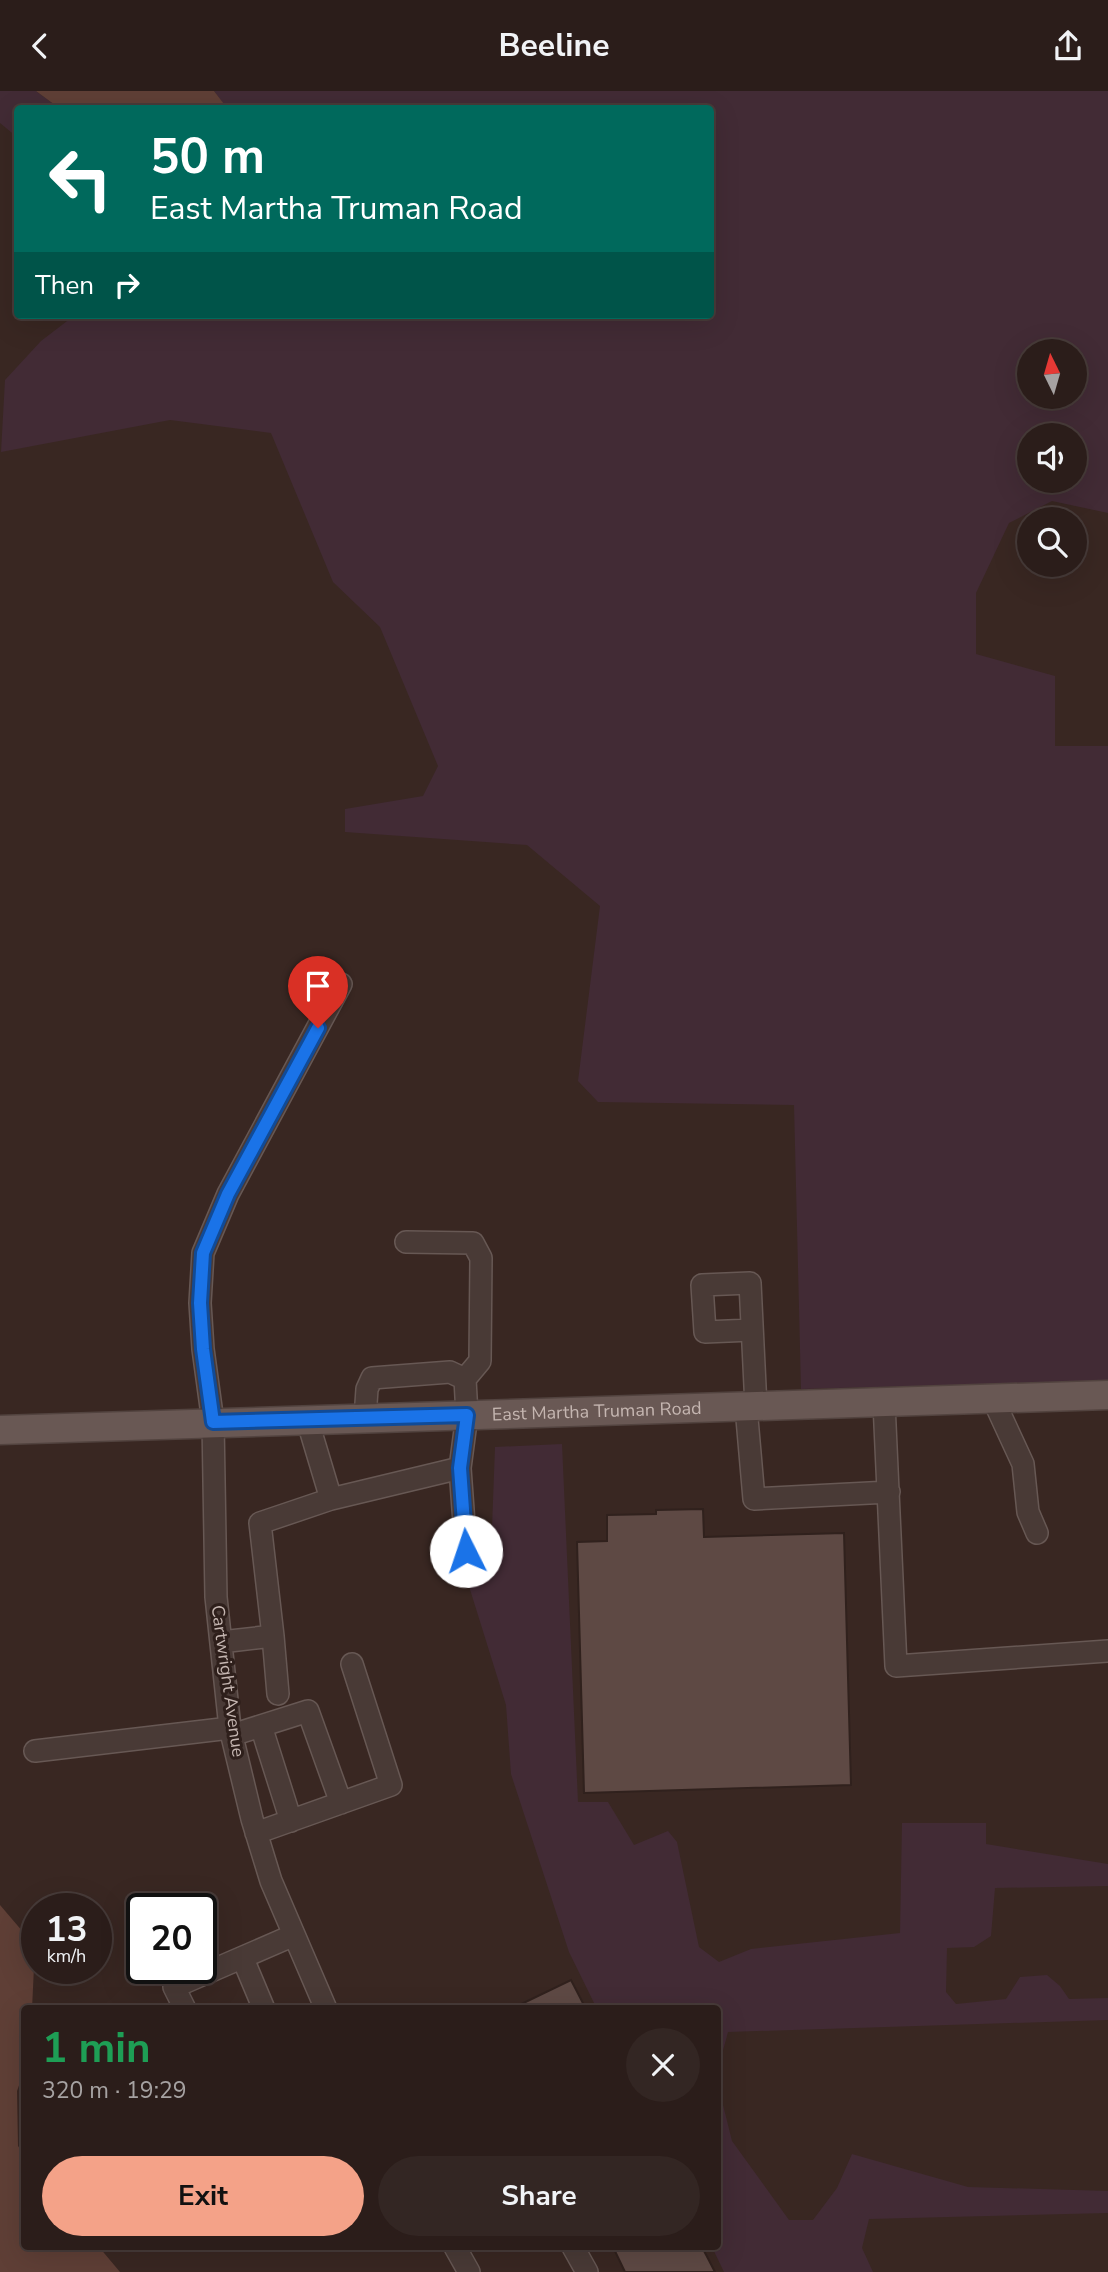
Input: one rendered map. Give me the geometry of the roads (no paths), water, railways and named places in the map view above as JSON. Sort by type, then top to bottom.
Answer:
[{"type":"main road","name":"East Martha Truman Road","points":[[0,1430],[1108,1395]]},
{"type":"street","name":"Cartwright Avenue","points":[[325,2005],[271,1881],[256,1833],[231,1731],[216,1597],[213,1422],[200,1303],[203,1253],[228,1194],[341,983]]},
{"type":"street","points":[[406,1242],[473,1243],[481,1258],[480,1361],[465,1379],[467,1415],[460,1468],[466,1551]]},
{"type":"street","points":[[752,1329],[754,1499],[889,1492]]},
{"type":"street","points":[[365,1418],[367,1389],[372,1378],[450,1372],[465,1379]]},
{"type":"street","points":[[993,1399],[1023,1464],[1028,1512],[1037,1533]]},
{"type":"street","points":[[884,1403],[896,1666],[1108,1651]]},
{"type":"street","points":[[307,1419],[331,1499]]},
{"type":"street","points":[[278,1694],[260,1523],[331,1499],[460,1468]]},
{"type":"street","points":[[222,1642],[273,1636]]},
{"type":"street","points":[[256,1833],[391,1784],[352,1664]]},
{"type":"street","points":[[35,1751],[231,1731],[261,1726],[308,1711],[341,1803]]},
{"type":"street","points":[[261,1726],[291,1821]]},
{"type":"street","points":[[217,1966],[243,1959],[294,1935]]},
{"type":"street","points":[[243,1959],[262,2005]]},
{"type":"street","points":[[173,1984],[183,2005]]},
{"type":"street","points":[[457,2250],[469,2272]]},
{"type":"street","points":[[575,2250],[587,2272]]}]
